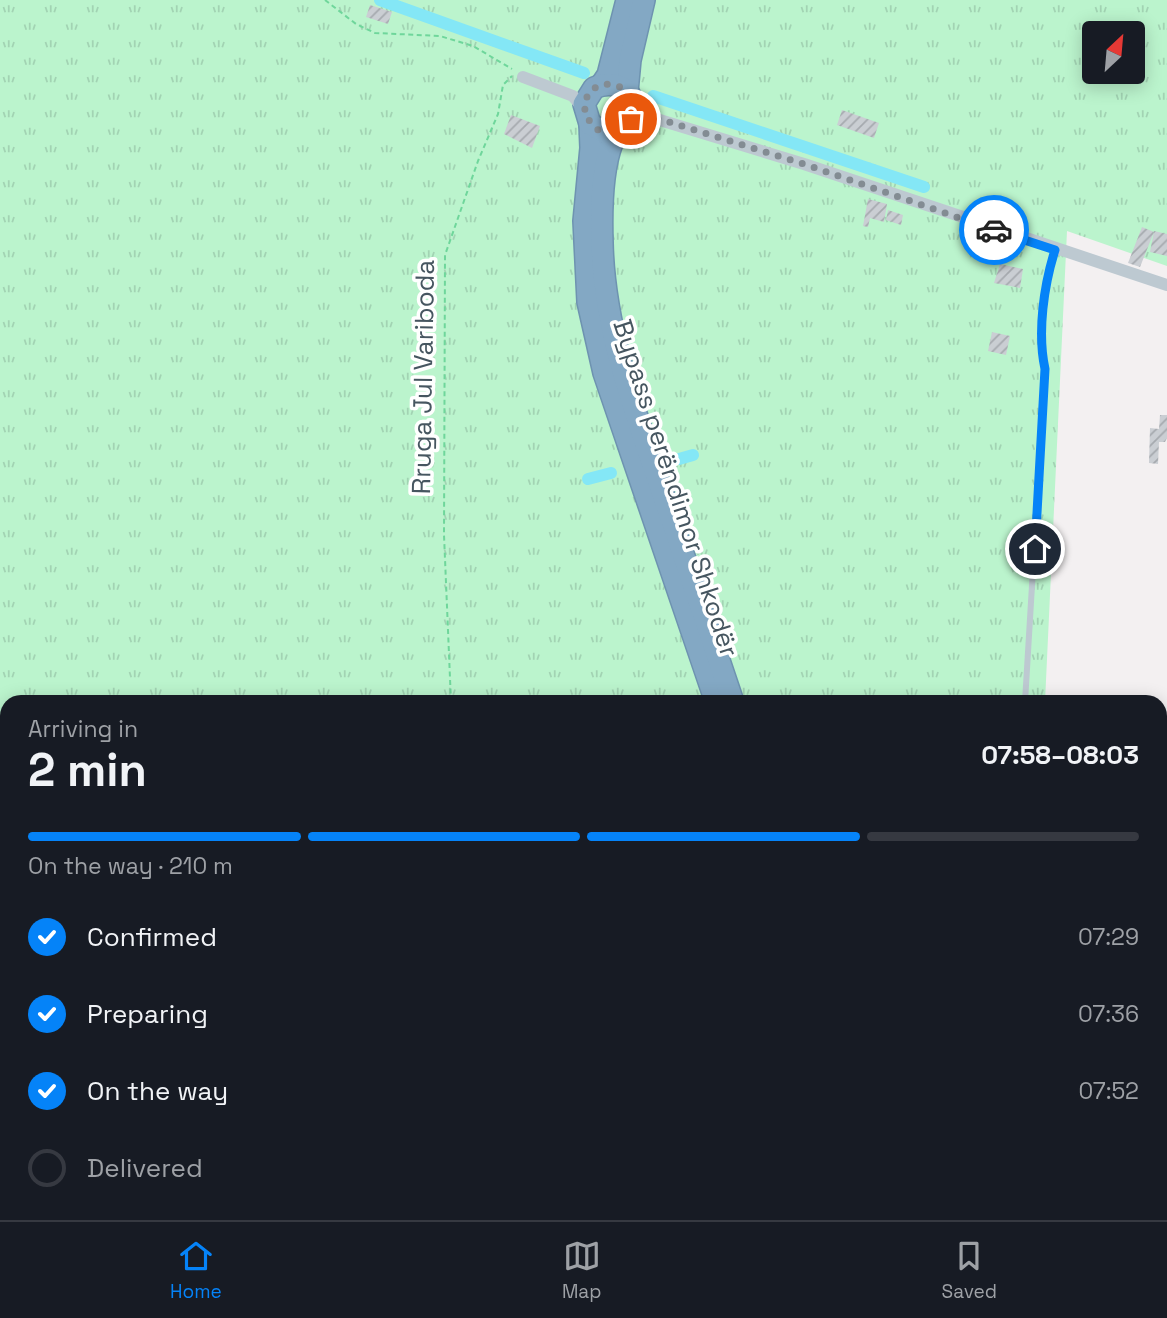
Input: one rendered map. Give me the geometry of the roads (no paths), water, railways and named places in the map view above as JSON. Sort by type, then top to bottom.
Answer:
[{"type":"highway","name":"Bypass perëndimor Shkodër","points":[[627,0],[608,75],[585,101],[591,148],[584,221],[588,302],[604,373],[714,695]]},
{"type":"highway","name":"Bypass perëndimor Shkodër","points":[[645,0],[630,60],[632,113],[608,158],[602,243],[607,302],[631,398],[731,695]]},
{"type":"highway","points":[[598,86],[618,85],[630,98]]},
{"type":"highway","points":[[587,116],[599,131],[623,128]]},
{"type":"street","points":[[523,77],[568,93],[587,116]]},
{"type":"street","points":[[568,93],[598,86]]},
{"type":"street","points":[[630,98],[650,117],[804,164],[1055,250],[1167,285]]},
{"type":"street","points":[[623,128],[650,117]]},
{"type":"lane","points":[[1025,695],[1045,369],[1042,340],[1047,276],[1055,250]]},
{"type":"waterway","points":[[380,0],[584,73]]},
{"type":"waterway","points":[[653,96],[924,187]]},
{"type":"waterway","points":[[679,459],[693,455]]},
{"type":"waterway","points":[[588,479],[611,473]]}]
